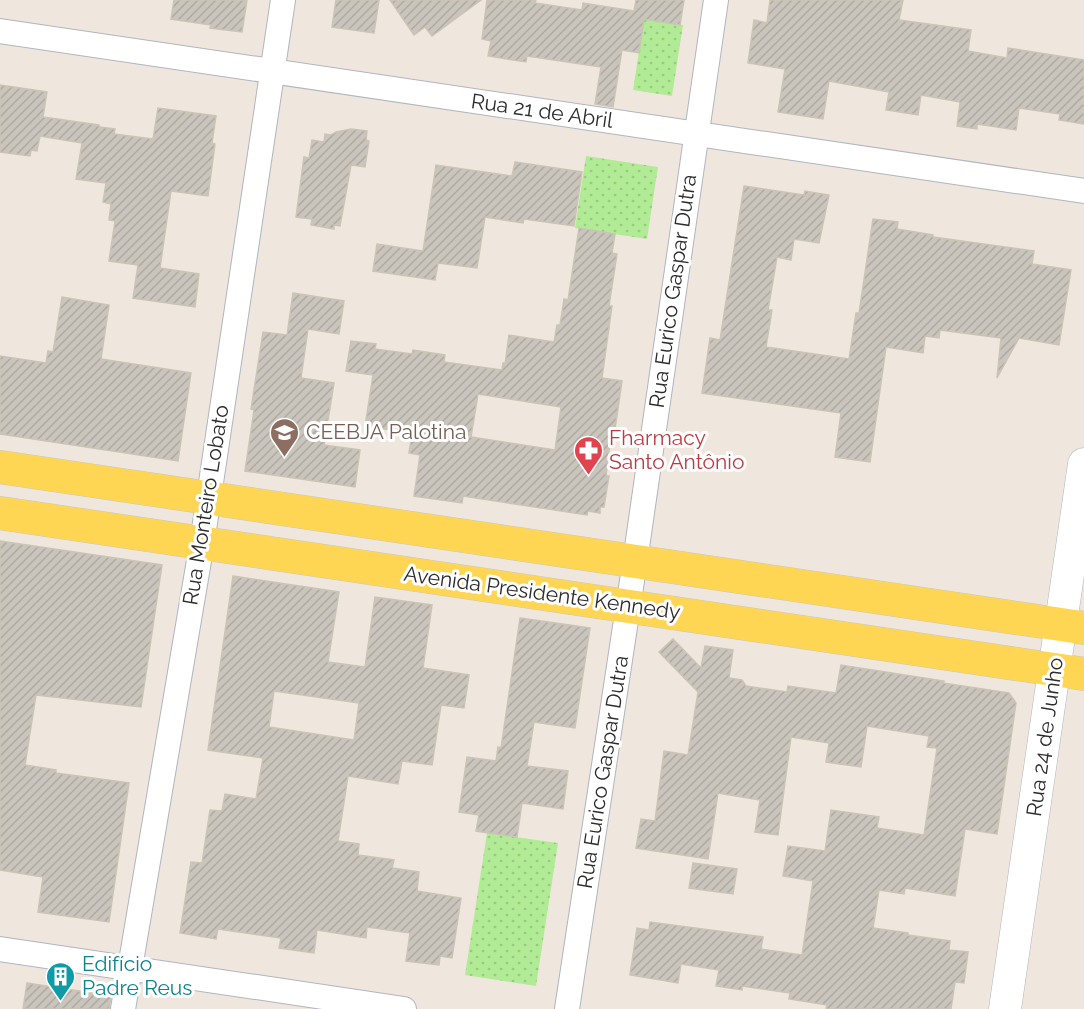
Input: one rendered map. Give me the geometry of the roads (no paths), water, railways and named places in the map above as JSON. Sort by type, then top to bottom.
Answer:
[{"type":"main road","name":"Avenida Presidente Kennedy","points":[[0,467],[1072,626]]},
{"type":"main road","name":"Avenida Presidente Kennedy","points":[[0,513],[1070,672]]},
{"type":"street","name":"Rua Monteiro Lobato","points":[[123,1009],[202,543],[283,0]]},
{"type":"street","name":"Rua Eurico Gaspar Dutra","points":[[567,1009],[635,561],[716,0]]},
{"type":"street","name":"Rua 21 de Abril","points":[[0,31],[1084,191]]},
{"type":"street","name":"Rua 24 de Junho","points":[[1005,1009],[1070,672],[1084,464]]},
{"type":"street","points":[[0,949],[404,1009]]},
{"type":"place","name":"CEEBJA Palotina","points":[[285,458]]},
{"type":"place","name":"Fharmacy Santo Antônio","points":[[588,476]]},
{"type":"place","name":"Edifício Padre Reus","points":[[61,1002]]}]
